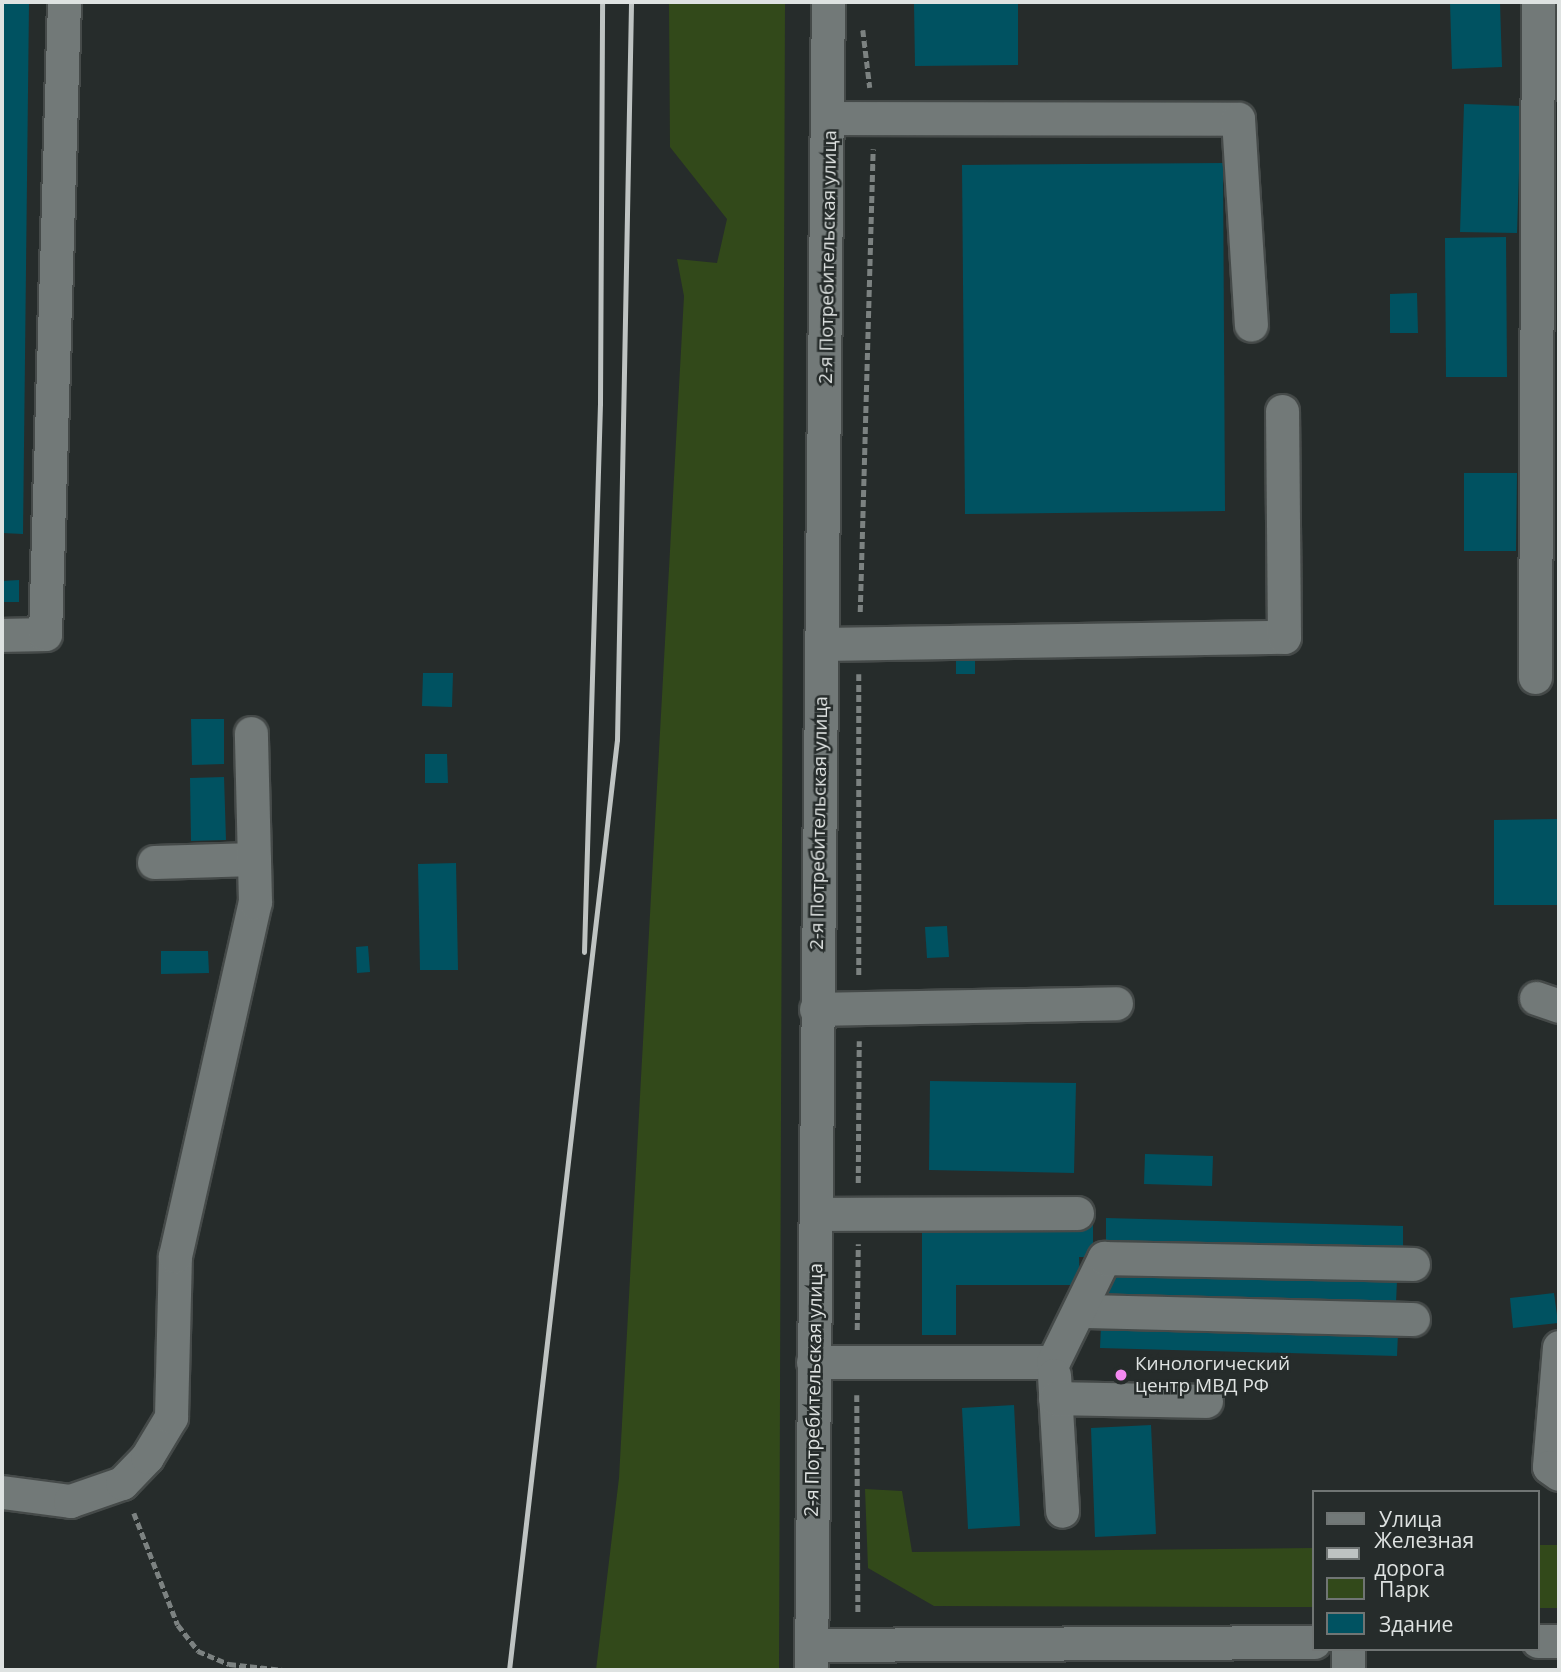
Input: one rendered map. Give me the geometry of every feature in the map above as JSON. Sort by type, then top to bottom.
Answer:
[{"type":"street","points":[[2,635],[45,634],[64,2]]},
{"type":"street","name":"2-я Потребительская улица","points":[[828,2],[830,118],[816,1009],[811,1658],[859,1645],[1126,1657],[1312,1642]]},
{"type":"street","points":[[1535,677],[1538,2]]},
{"type":"street","points":[[830,118],[1238,118],[1251,325]]},
{"type":"street","points":[[823,644],[1284,637],[1282,411]]},
{"type":"street","points":[[2,1492],[70,1501],[122,1483],[147,1457],[171,1417],[174,1256],[255,902],[251,733]]},
{"type":"street","points":[[154,862],[254,859]]},
{"type":"street","points":[[816,1009],[1116,1003]]},
{"type":"street","points":[[816,1214],[858,1216],[1077,1213]]},
{"type":"street","points":[[1062,1511],[1053,1362],[1083,1311],[1094,1270],[1104,1258],[1413,1264]]},
{"type":"street","points":[[1083,1311],[1413,1319]]},
{"type":"street","points":[[1559,1347],[1549,1467],[1559,1474]]},
{"type":"street","points":[[813,1362],[1053,1362]]},
{"type":"street","points":[[1055,1398],[1206,1401]]},
{"type":"street","points":[[1540,1641],[1559,1641]]},
{"type":"street","points":[[1348,1651],[1349,1670]]},
{"type":"path","points":[[859,1645],[859,642],[874,120],[862,15]]},
{"type":"path","points":[[122,1483],[178,1625],[198,1651],[229,1664],[283,1670]]},
{"type":"green space","points":[[669,2],[785,2],[779,1670],[596,1670],[619,1478],[684,296],[677,259],[717,263],[727,219],[670,147]]},
{"type":"green space","points":[[865,1489],[902,1491],[912,1552],[1312,1548],[1312,1607],[934,1606],[868,1568]]},
{"type":"green space","points":[[1540,1545],[1559,1545],[1559,1608],[1540,1608]]},
{"type":"building","points":[[2,2],[29,2],[23,534],[2,533]]},
{"type":"building","points":[[1018,2],[1018,65],[915,66],[914,3]]},
{"type":"building","points":[[1450,2],[1500,2],[1502,67],[1452,69]]},
{"type":"building","points":[[1464,104],[1521,106],[1517,233],[1460,232]]},
{"type":"building","points":[[1223,163],[1225,511],[965,514],[962,165]]},
{"type":"building","points":[[1506,237],[1507,377],[1446,377],[1445,238]]},
{"type":"building","points":[[1417,293],[1418,333],[1390,333],[1390,294]]},
{"type":"building","points":[[1464,473],[1517,473],[1516,551],[1464,551]]},
{"type":"building","points":[[19,580],[19,602],[2,602],[2,581]]},
{"type":"building","points":[[956,644],[975,644],[975,674],[956,674]]},
{"type":"building","points":[[423,673],[453,673],[452,707],[422,706]]},
{"type":"building","points":[[191,719],[224,719],[224,764],[192,765]]},
{"type":"building","points":[[425,754],[447,754],[448,783],[425,783]]},
{"type":"building","points":[[224,777],[226,840],[191,841],[190,778]]},
{"type":"building","points":[[1559,819],[1559,905],[1494,905],[1494,820]]},
{"type":"building","points":[[456,863],[458,970],[420,970],[418,864]]},
{"type":"building","points":[[947,926],[949,957],[927,958],[925,927]]},
{"type":"building","points":[[368,946],[370,972],[357,973],[356,947]]},
{"type":"building","points":[[161,951],[208,951],[209,973],[161,974]]},
{"type":"building","points":[[930,1081],[1076,1083],[1074,1173],[929,1170]]},
{"type":"building","points":[[1145,1154],[1213,1156],[1212,1186],[1144,1184]]},
{"type":"building","points":[[1106,1218],[1403,1226],[1403,1248],[1106,1241]]},
{"type":"building","points":[[922,1220],[1093,1220],[1093,1257],[1079,1257],[1080,1285],[956,1285],[956,1335],[922,1335]]},
{"type":"building","points":[[1100,1273],[1397,1280],[1396,1303],[1099,1295]]},
{"type":"building","points":[[1554,1293],[1558,1323],[1513,1328],[1510,1298]]},
{"type":"building","points":[[1101,1326],[1398,1333],[1397,1356],[1100,1348]]},
{"type":"building","points":[[1014,1405],[1020,1526],[968,1529],[962,1408]]},
{"type":"building","points":[[1151,1425],[1156,1534],[1095,1537],[1091,1428]]},
{"type":"railway","points":[[584,952],[600,404],[602,2]]},
{"type":"railway","points":[[509,1670],[617,740],[631,2]]},
{"type":"place","name":"Кинологический центр МВД РФ","points":[[1121,1375]]}]
